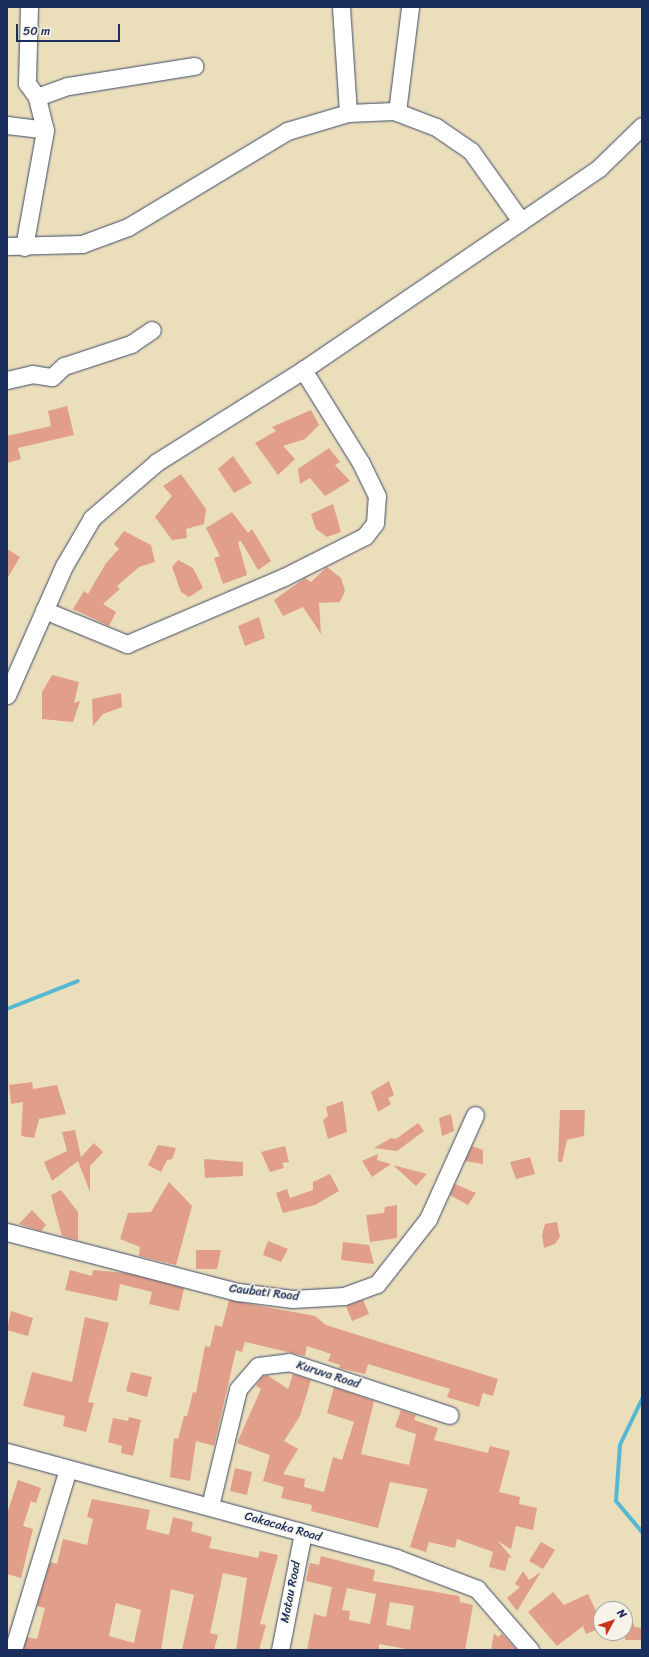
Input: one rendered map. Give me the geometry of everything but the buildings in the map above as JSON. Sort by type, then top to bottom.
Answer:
[{"type":"street","points":[[24,247],[45,130],[37,97],[26,77],[29,7]]},
{"type":"street","points":[[341,7],[348,113]]},
{"type":"street","points":[[397,112],[410,7]]},
{"type":"street","points":[[37,97],[68,86],[194,66]]},
{"type":"street","points":[[7,246],[24,247],[82,244],[128,227],[287,131],[348,113],[397,112],[436,127],[472,151],[521,221]]},
{"type":"street","points":[[7,125],[45,130]]},
{"type":"street","points":[[7,695],[12,666],[44,610],[64,566],[92,518],[157,462],[303,370],[599,168],[642,126]]},
{"type":"street","points":[[7,380],[32,374],[52,377],[64,366],[131,344],[152,330]]},
{"type":"street","points":[[44,610],[118,643],[131,643],[284,577],[365,536],[373,527],[376,514],[376,496],[371,481],[303,370]]},
{"type":"street","name":"Caubati Road","points":[[7,1232],[238,1292],[293,1299],[344,1296],[377,1284],[428,1219],[475,1115]]},
{"type":"street","name":"Kuruva Road","points":[[210,1506],[238,1389],[258,1366],[289,1362],[449,1415]]},
{"type":"street","name":"Cakacaka Road","points":[[7,1452],[210,1506],[396,1558],[477,1588],[530,1650]]},
{"type":"street","points":[[13,1650],[68,1469]]},
{"type":"street","name":"Matau Road","points":[[280,1650],[303,1533]]},
{"type":"waterway","points":[[7,1009],[78,981]]},
{"type":"waterway","points":[[642,1399],[620,1445],[616,1501],[642,1532]]}]
